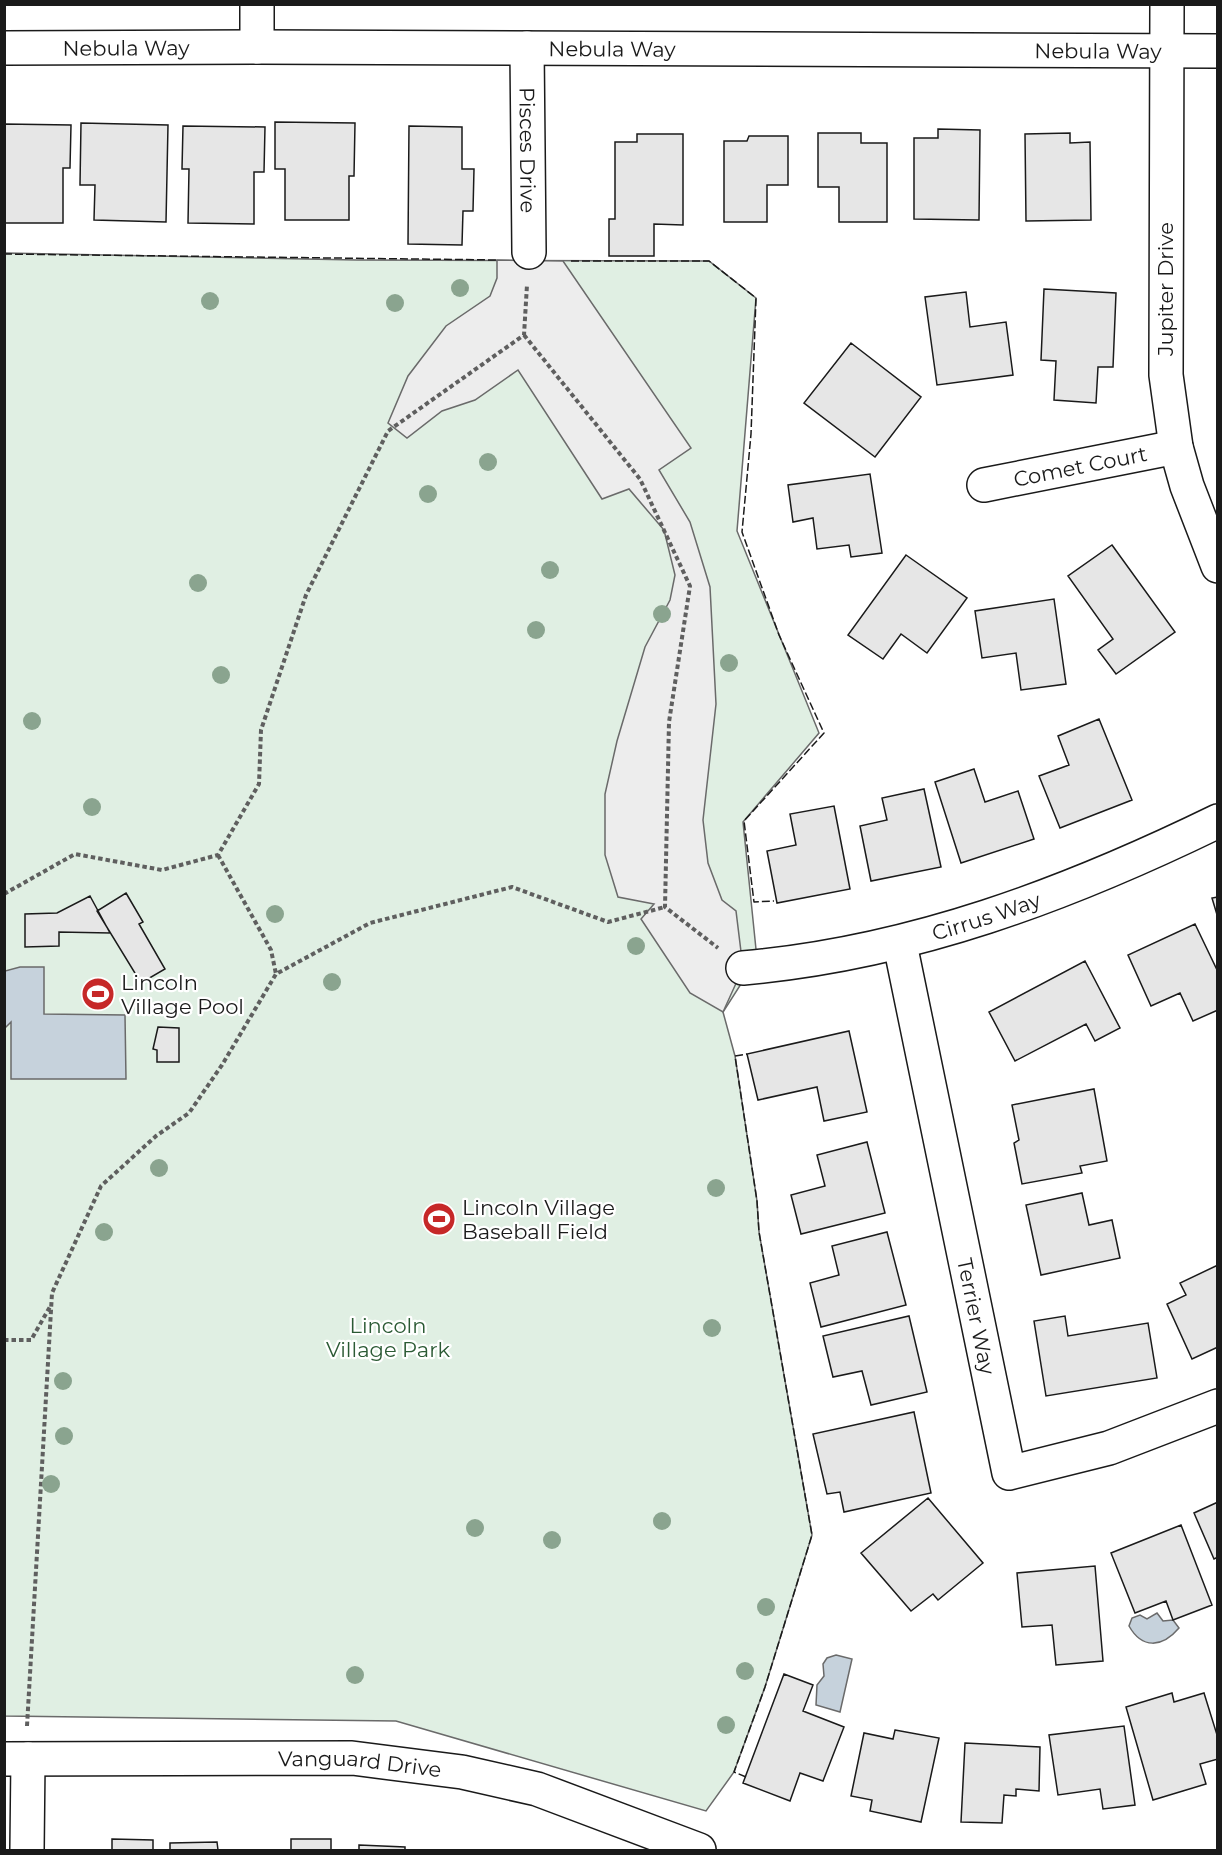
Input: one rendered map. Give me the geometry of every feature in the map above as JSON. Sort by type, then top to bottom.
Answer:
[{"type":"street","points":[[257,4],[257,47]]},
{"type":"street","name":"Jupiter Drive","points":[[1167,4],[1164,337],[1166,375],[1176,447],[1186,486],[1218,566]]},
{"type":"street","name":"Nebula Way","points":[[4,48],[1218,51]]},
{"type":"street","name":"Pisces Drive","points":[[527,48],[529,252]]},
{"type":"street","name":"Comet Court","points":[[984,485],[1176,447]]},
{"type":"street","name":"Cirrus Way","points":[[743,968],[857,953],[900,944],[985,919],[1049,895],[1218,822]]},
{"type":"street","name":"Terrier Way","points":[[900,944],[1009,1473],[1109,1448],[1218,1406]]},
{"type":"street","name":"Vanguard Drive","points":[[16,1759],[352,1758],[395,1762],[462,1772],[537,1789],[699,1851]]},
{"type":"street","points":[[16,1759],[27,1851]]},
{"type":"path","points":[[529,252],[524,336],[640,479],[690,586],[669,722],[665,907]]},
{"type":"path","points":[[4,894],[75,854],[162,870],[218,855],[259,784],[261,730],[306,595],[388,431],[524,336]]},
{"type":"path","points":[[218,855],[271,950],[276,974]]},
{"type":"path","points":[[16,1759],[27,1717],[52,1293],[101,1186],[156,1136],[189,1113],[222,1065],[276,974],[370,923],[512,887],[608,922],[665,907]]},
{"type":"path","points":[[665,907],[743,968]]},
{"type":"path","points":[[4,1340],[31,1340],[52,1305]]},
{"type":"green space","name":"Lincoln Village Park","points":[[5,253],[357,260],[709,261],[756,298],[737,531],[819,733],[743,822],[757,959],[723,1012],[735,1056],[757,1201],[759,1232],[812,1535],[765,1687],[734,1772],[706,1811],[396,1721],[5,1716]]},
{"type":"shaded area","points":[[497,260],[563,261],[691,448],[659,470],[690,522],[710,587],[716,704],[703,820],[708,863],[722,900],[736,911],[743,968],[723,1012],[690,993],[641,919],[654,904],[618,897],[605,855],[605,794],[617,741],[645,647],[670,600],[675,575],[664,530],[629,489],[602,499],[518,370],[475,400],[442,411],[407,438],[388,423],[408,376],[446,326],[490,296],[497,278]]},
{"type":"shaded area","points":[[20,967],[44,967],[44,1014],[125,1015],[126,1079],[11,1079],[11,1022],[5,1028],[5,971]]},
{"type":"shaded area","points":[[1157,1613],[1163,1621],[1173,1620],[1179,1628],[1173,1635],[1152,1643],[1134,1634],[1129,1626],[1132,1618],[1140,1615],[1147,1619]]},
{"type":"shaded area","points":[[836,1655],[852,1659],[840,1712],[816,1705],[817,1685],[824,1676],[823,1664],[827,1658]]},
{"type":"building","points":[[275,122],[355,123],[354,176],[349,176],[349,220],[285,220],[285,169],[275,169]]},
{"type":"building","points":[[81,123],[168,125],[166,222],[94,220],[95,185],[80,185]]},
{"type":"building","points":[[4,124],[71,125],[70,168],[63,168],[63,223],[4,223]]},
{"type":"building","points":[[183,126],[265,127],[264,172],[254,172],[254,224],[188,223],[189,169],[182,169]]},
{"type":"building","points":[[409,126],[462,127],[462,169],[474,169],[473,211],[463,211],[462,245],[408,244]]},
{"type":"building","points":[[938,129],[980,130],[979,220],[914,219],[914,138],[938,138]]},
{"type":"building","points":[[818,133],[861,133],[861,143],[887,143],[887,222],[839,222],[839,187],[818,187]]},
{"type":"building","points":[[1070,133],[1070,143],[1090,142],[1091,220],[1026,221],[1025,134]]},
{"type":"building","points":[[637,134],[683,134],[683,225],[654,224],[654,256],[609,256],[609,219],[615,219],[615,142],[637,142]]},
{"type":"building","points":[[749,136],[788,136],[788,185],[767,185],[767,222],[724,222],[724,141],[747,141]]},
{"type":"building","points":[[1044,289],[1116,293],[1113,367],[1098,367],[1096,403],[1054,400],[1056,361],[1041,360]]},
{"type":"building","points":[[966,292],[970,327],[1006,322],[1013,375],[937,385],[925,297]]},
{"type":"building","points":[[851,343],[921,397],[875,457],[804,403]]},
{"type":"building","points":[[870,474],[882,553],[851,557],[849,545],[817,549],[813,518],[793,522],[788,485]]},
{"type":"building","points":[[1112,545],[1175,632],[1116,674],[1098,650],[1113,639],[1068,576]]},
{"type":"building","points":[[906,555],[967,598],[927,653],[901,634],[883,659],[848,635]]},
{"type":"building","points":[[1054,599],[1066,684],[1021,690],[1016,653],[982,658],[975,611]]},
{"type":"building","points":[[1099,719],[1132,800],[1060,828],[1039,776],[1069,765],[1058,736]]},
{"type":"building","points":[[974,769],[985,802],[1018,791],[1034,839],[961,863],[935,782]]},
{"type":"building","points":[[924,789],[941,867],[871,881],[860,826],[887,820],[882,798]]},
{"type":"building","points":[[834,806],[850,889],[777,903],[767,851],[796,845],[790,814]]},
{"type":"building","points":[[126,893],[143,922],[139,924],[165,969],[141,983],[97,911]]},
{"type":"building","points":[[90,896],[110,933],[59,932],[59,946],[25,947],[25,914],[57,913]]},
{"type":"building","points":[[1218,897],[1218,918],[1212,898]]},
{"type":"building","points":[[1195,924],[1218,972],[1218,1010],[1193,1021],[1180,993],[1151,1006],[1128,955]]},
{"type":"building","points":[[1085,961],[1120,1028],[1095,1041],[1086,1024],[1015,1061],[989,1012]]},
{"type":"building","points":[[158,1027],[179,1028],[179,1062],[157,1062],[157,1050],[153,1049]]},
{"type":"building","points":[[849,1031],[867,1112],[824,1121],[817,1087],[758,1100],[747,1054]]},
{"type":"building","points":[[1094,1089],[1107,1161],[1080,1166],[1082,1173],[1022,1184],[1014,1143],[1019,1140],[1012,1105]]},
{"type":"building","points":[[867,1142],[885,1213],[801,1234],[791,1195],[825,1186],[817,1155]]},
{"type":"building","points":[[1082,1193],[1089,1225],[1112,1220],[1120,1258],[1041,1275],[1026,1205]]},
{"type":"building","points":[[887,1232],[906,1305],[821,1327],[810,1283],[839,1275],[832,1246]]},
{"type":"building","points":[[1218,1265],[1218,1347],[1192,1359],[1167,1304],[1186,1295],[1180,1283]]},
{"type":"building","points":[[909,1316],[927,1392],[871,1405],[862,1371],[833,1377],[823,1336]]},
{"type":"building","points":[[1065,1316],[1068,1336],[1148,1323],[1157,1378],[1046,1396],[1034,1321]]},
{"type":"building","points":[[914,1412],[931,1493],[844,1512],[840,1492],[827,1494],[813,1434]]},
{"type":"building","points":[[928,1498],[983,1563],[938,1600],[933,1594],[911,1611],[861,1553]]},
{"type":"building","points":[[1218,1502],[1218,1557],[1214,1559],[1194,1513]]},
{"type":"building","points":[[1181,1525],[1212,1605],[1173,1620],[1166,1601],[1135,1613],[1111,1553]]},
{"type":"building","points":[[1095,1566],[1103,1661],[1056,1665],[1052,1625],[1022,1627],[1017,1573]]},
{"type":"building","points":[[784,1674],[813,1685],[803,1711],[844,1727],[823,1781],[800,1773],[790,1801],[743,1783]]},
{"type":"building","points":[[1172,1693],[1174,1702],[1204,1693],[1218,1738],[1218,1759],[1200,1764],[1206,1784],[1153,1800],[1126,1707]]},
{"type":"building","points":[[1124,1726],[1135,1805],[1103,1809],[1100,1789],[1058,1795],[1049,1735]]},
{"type":"building","points":[[895,1730],[939,1738],[921,1822],[870,1811],[872,1800],[851,1796],[864,1733],[893,1739]]},
{"type":"building","points":[[965,1743],[1040,1747],[1039,1791],[1016,1789],[1016,1796],[1004,1795],[1002,1823],[961,1822]]},
{"type":"building","points":[[112,1839],[153,1840],[153,1850],[112,1850]]},
{"type":"building","points":[[291,1839],[331,1839],[331,1850],[291,1850]]},
{"type":"building","points":[[217,1842],[218,1850],[170,1850],[170,1843]]},
{"type":"building","points":[[359,1845],[405,1847],[405,1850],[359,1850]]},
{"type":"fence","points":[[4,254],[497,260]]},
{"type":"fence","points":[[571,261],[709,261],[756,298],[751,434],[742,532],[779,635],[824,733],[744,821],[754,902],[774,901]]},
{"type":"fence","points":[[746,1777],[734,1772],[765,1687],[812,1535],[759,1232],[757,1201],[735,1056],[747,1054]]},
{"type":"place","name":"Lincoln Village Pool","points":[[98,994]]},
{"type":"place","name":"Lincoln Village Baseball Field","points":[[439,1219]]}]
